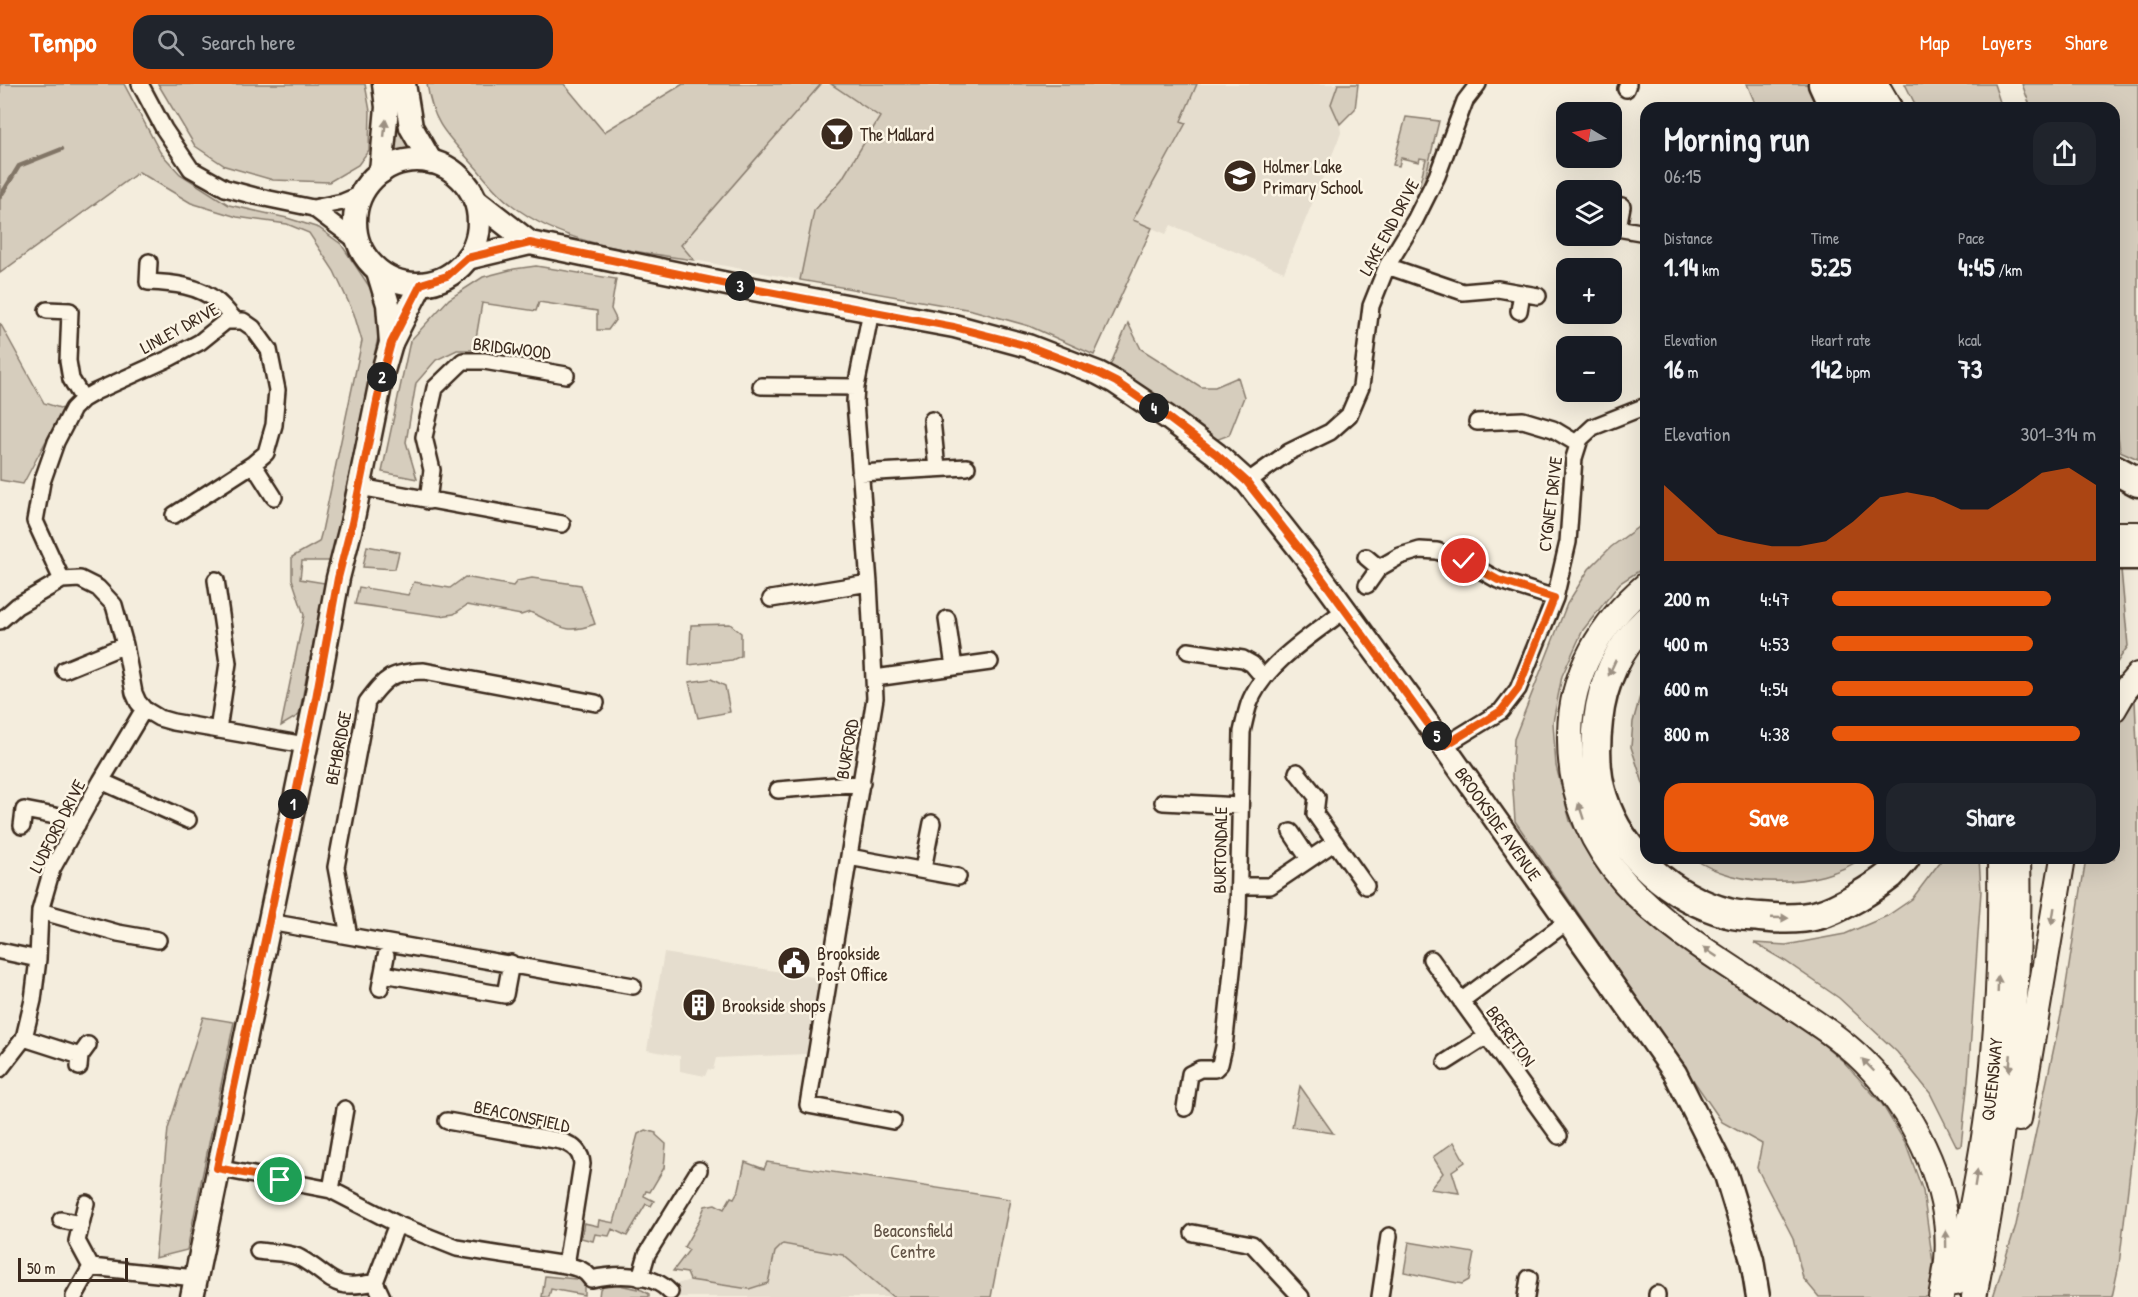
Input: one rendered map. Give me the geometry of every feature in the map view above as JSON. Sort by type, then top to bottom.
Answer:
[{"type":"highway","points":[[1823,84],[1831,102]]},
{"type":"highway","points":[[1873,84],[1884,102]]},
{"type":"highway","points":[[2120,472],[2138,482]]},
{"type":"highway","points":[[2120,555],[2138,555]]},
{"type":"highway","points":[[1640,626],[1611,668],[1599,707],[1595,749],[1602,797],[1620,834],[1640,859]]},
{"type":"highway","points":[[1644,864],[1682,895],[1729,914],[1784,920],[1820,915],[1857,897],[1890,875],[1900,864]]},
{"type":"main road","points":[[1848,84],[1856,102]]},
{"type":"main road","points":[[2120,534],[2138,534]]},
{"type":"main road","points":[[1640,590],[1623,604],[1600,634],[1582,670],[1570,712],[1571,766],[1584,820],[1599,851],[1622,881],[1651,909],[1687,937],[1846,1043],[1900,1104],[1930,1161],[1941,1197],[1946,1227],[1947,1260],[1941,1297]]},
{"type":"main road","name":"QUEENSWAY","points":[[1953,1297],[1967,1234],[1990,1088],[1997,1015],[2001,929],[2000,864]]},
{"type":"main road","name":"QUEENSWAY","points":[[1974,1297],[1985,1242],[2008,1088],[2015,1001],[2019,906],[2018,864]]},
{"type":"main road","points":[[1985,1242],[2003,1201],[2022,1106],[2062,864]]},
{"type":"street","points":[[140,84],[164,129],[191,169],[225,188],[313,208],[343,202],[362,194]]},
{"type":"street","points":[[381,172],[387,107],[384,84]]},
{"type":"street","points":[[404,84],[411,127],[431,162]]},
{"type":"street","name":"LAKE END DRIVE","points":[[1247,482],[1289,452],[1330,432],[1348,415],[1361,387],[1371,306],[1387,266],[1433,185],[1465,101],[1478,84]]},
{"type":"street","points":[[414,160],[431,162],[450,170],[465,183],[475,200],[478,220],[476,240],[467,258],[447,276],[421,284],[395,280],[378,271],[364,255],[358,242],[355,226],[356,210],[362,194],[381,172],[397,164],[414,160]]},
{"type":"street","name":"BROOKSIDE AVENUE","points":[[475,200],[530,243]]},
{"type":"street","points":[[313,208],[358,242]]},
{"type":"street","points":[[1622,228],[1640,232]]},
{"type":"street","name":"BROOKSIDE AVENUE","points":[[467,258],[530,243],[954,327],[1028,346],[1116,382],[1216,454],[1247,482],[1345,610],[1675,1073],[1726,1175],[1752,1260],[1758,1297]]},
{"type":"street","points":[[149,262],[148,282],[175,284],[202,291],[218,302],[234,320]]},
{"type":"street","points":[[1387,266],[1463,292],[1498,289],[1530,295],[1519,311]]},
{"type":"street","points":[[378,271],[388,304],[391,343]]},
{"type":"street","points":[[91,1267],[193,1287],[316,698],[338,578],[360,487],[383,372],[391,343],[421,284]]},
{"type":"street","points":[[47,310],[70,311],[68,361],[71,379],[83,399]]},
{"type":"street","name":"BURFORD","points":[[871,311],[855,387],[875,678],[873,714],[808,1105],[893,1121]]},
{"type":"street","name":"LINLEY DRIVE","points":[[62,580],[35,521],[42,482],[56,441],[73,409],[83,399],[200,342],[226,321],[243,321],[254,328],[269,350],[277,390],[274,424],[266,453],[253,464],[174,515]]},
{"type":"street","name":"BRIDGWOOD","points":[[428,501],[432,470],[424,437],[435,388],[463,361],[484,361],[566,375]]},
{"type":"street","points":[[761,386],[855,387]]},
{"type":"street","name":"CYGNET DRIVE","points":[[1444,746],[1501,711],[1518,689],[1554,598],[1568,542],[1574,458],[1580,439],[1593,427],[1640,408]]},
{"type":"street","points":[[932,420],[937,469]]},
{"type":"street","points":[[1477,422],[1523,420],[1553,429],[1578,444]]},
{"type":"street","points":[[253,464],[274,497]]},
{"type":"street","points":[[860,473],[967,467]]},
{"type":"street","points":[[360,487],[562,524]]},
{"type":"street","points":[[1367,585],[1379,568],[1400,556],[1420,550],[1437,550],[1464,561],[1498,580],[1554,598]]},
{"type":"street","points":[[1366,557],[1379,568]]},
{"type":"street","points":[[0,621],[17,606],[62,580],[80,579],[98,588],[114,605],[125,645],[134,693],[144,709],[173,722],[306,745]]},
{"type":"street","points":[[216,580],[228,663],[218,730]]},
{"type":"street","points":[[771,599],[869,583]]},
{"type":"street","name":"BURTONDALE","points":[[1185,1108],[1190,1074],[1200,1069],[1215,1069],[1220,1064],[1233,973],[1239,886],[1242,732],[1249,703],[1264,678],[1298,645],[1345,610]]},
{"type":"street","points":[[947,619],[954,667]]},
{"type":"street","points":[[64,670],[125,645]]},
{"type":"street","points":[[1188,651],[1243,659],[1252,664],[1264,678]]},
{"type":"street","points":[[875,678],[990,662]]},
{"type":"street","name":"BEMBRIDGE","points":[[349,936],[336,867],[367,702],[383,681],[404,672],[424,671],[596,703]]},
{"type":"street","name":"LUDFORD DRIVE","points":[[0,1069],[24,1038],[33,1000],[40,911],[52,869],[144,709]]},
{"type":"street","points":[[1297,772],[1317,797],[1315,814],[1366,886]]},
{"type":"street","points":[[101,781],[189,820]]},
{"type":"street","points":[[778,790],[862,783]]},
{"type":"street","points":[[1163,802],[1240,806]]},
{"type":"street","points":[[22,826],[16,809],[55,816],[77,825]]},
{"type":"street","points":[[923,870],[932,823]]},
{"type":"street","points":[[1291,832],[1309,859]]},
{"type":"street","points":[[1239,886],[1270,886],[1335,842]]},
{"type":"street","points":[[849,856],[958,877]]},
{"type":"street","points":[[40,911],[118,933],[158,940]]},
{"type":"street","points":[[269,921],[633,986]]},
{"type":"street","points":[[1461,1001],[1568,921]]},
{"type":"street","points":[[0,951],[38,959]]},
{"type":"street","points":[[386,956],[381,981],[505,995],[511,963]]},
{"type":"street","name":"BRERETON","points":[[1431,959],[1559,1136]]},
{"type":"street","points":[[1446,1062],[1486,1036]]},
{"type":"street","points":[[24,1038],[83,1056]]},
{"type":"street","points":[[332,1190],[345,1109]]},
{"type":"street","name":"BEACONSFIELD","points":[[447,1121],[561,1141],[578,1151],[582,1164],[566,1265]]},
{"type":"street","points":[[217,1168],[332,1190],[399,1225],[457,1248],[566,1265],[581,1269],[591,1279],[620,1276],[655,1281],[670,1292]]},
{"type":"street","points":[[640,1278],[647,1254],[699,1170]]},
{"type":"street","points":[[86,1203],[77,1240],[91,1267]]},
{"type":"street","points":[[61,1220],[81,1224]]},
{"type":"street","points":[[382,1297],[375,1282],[394,1232],[399,1225]]},
{"type":"street","points":[[1193,1233],[1252,1244],[1301,1297]]},
{"type":"street","points":[[1380,1297],[1389,1236]]},
{"type":"street","points":[[258,1251],[298,1257],[333,1282],[348,1287],[375,1282]]},
{"type":"street","points":[[74,1297],[91,1267]]},
{"type":"street","points":[[1526,1297],[1530,1278]]},
{"type":"shaded area","points":[[821,84],[831,84],[880,117],[842,179],[814,211],[800,280],[694,260],[681,245]]},
{"type":"shaded area","name":"Holmer Lake Primary School","points":[[1197,84],[1338,84],[1331,104],[1340,124],[1341,133],[1284,272],[1171,225],[1166,234],[1133,220],[1186,123],[1181,121]]},
{"type":"shaded area","points":[[664,953],[813,977],[819,981],[806,1054],[716,1058],[713,1070],[708,1069],[705,1076],[680,1071],[680,1056],[647,1050]]},
{"type":"shaded area","points":[[783,1244],[843,1255],[893,1297],[666,1297],[677,1284],[690,1280],[749,1289]]},
{"type":"green space","points":[[0,84],[124,84],[160,152],[180,174],[229,205],[319,228],[341,244],[371,289],[380,312],[380,328],[331,561],[302,561],[300,579],[325,583],[299,715],[281,726],[304,615],[292,579],[292,557],[319,542],[322,531],[362,341],[354,314],[334,271],[309,233],[287,224],[237,217],[191,203],[139,172],[0,273]]},
{"type":"green space","points":[[158,84],[365,84],[370,111],[369,150],[358,165],[329,182],[273,180],[225,166],[195,146]]},
{"type":"green space","points":[[398,84],[418,152],[391,158]]},
{"type":"green space","points":[[427,84],[564,84],[604,132],[683,84],[821,84],[681,245],[694,260],[623,249],[576,238],[553,229],[512,205],[490,185],[442,127],[433,109]]},
{"type":"green space","points":[[831,84],[1197,84],[1181,121],[1186,123],[1133,220],[1152,228],[1094,355],[1029,326],[972,310],[800,280],[814,211],[842,179],[880,117]]},
{"type":"green space","points":[[1338,84],[1358,84],[1355,109],[1340,124],[1331,104]]},
{"type":"green space","points":[[1747,84],[1808,84],[1817,102],[1754,102]]},
{"type":"green space","points":[[1905,84],[1994,84],[2000,102],[1914,102]]},
{"type":"green space","points":[[2022,84],[2138,84],[2138,459],[2120,451],[2120,102],[2029,102]]},
{"type":"green space","points":[[1406,117],[1439,121],[1423,187],[1419,186],[1426,159],[1420,158],[1419,162],[1401,158],[1399,166],[1393,165]]},
{"type":"green space","points":[[536,266],[616,279],[611,309],[616,319],[608,330],[597,330],[597,311],[539,302],[536,311],[482,303],[474,350],[457,350],[436,360],[416,383],[406,442],[417,479],[382,472],[410,341],[449,299],[483,277]]},
{"type":"green space","points":[[0,323],[44,403],[63,409],[23,484],[0,480]]},
{"type":"green space","points":[[1128,323],[1141,349],[1201,387],[1215,387],[1238,377],[1244,397],[1229,435],[1216,440],[1110,366]]},
{"type":"green space","points":[[1640,526],[1640,570],[1620,583],[1583,630],[1562,676],[1553,722],[1556,766],[1570,821],[1600,873],[1648,923],[1811,1034],[1844,1062],[1882,1104],[1905,1142],[1923,1191],[1933,1263],[1929,1297],[1819,1297],[1803,1278],[1793,1238],[1757,1168],[1762,1144],[1722,1122],[1515,821],[1512,776],[1514,739],[1567,604],[1589,569],[1611,547]]},
{"type":"green space","points":[[367,546],[399,552],[395,569],[363,567]]},
{"type":"green space","points":[[2120,569],[2128,646],[2120,658]]},
{"type":"green space","points":[[465,577],[513,586],[517,581],[532,578],[581,585],[595,624],[568,629],[530,612],[521,615],[467,605],[454,614],[440,616],[355,604],[359,587],[408,595],[414,582],[450,588]]},
{"type":"green space","points":[[730,624],[741,633],[741,656],[732,660],[689,665],[691,625]]},
{"type":"green space","points":[[711,679],[725,686],[730,712],[698,718],[689,682]]},
{"type":"green space","points":[[1640,696],[1640,774],[1631,747],[1633,722]]},
{"type":"green space","points":[[2135,700],[2138,770],[2138,1103],[2119,1265],[2112,1297],[1993,1297],[2016,1225],[2062,1010],[2085,864],[2120,864],[2120,723]]},
{"type":"green space","points":[[1704,864],[1851,864],[1824,875],[1801,880],[1777,881],[1754,880]]},
{"type":"green space","points":[[1938,864],[1979,864],[1981,891],[1968,1080],[1961,1146],[1957,1147],[1930,1093],[1897,1052],[1839,998],[1754,943],[1786,945],[1845,934],[1887,916],[1912,899]]},
{"type":"green space","points":[[203,1017],[234,1022],[187,1250],[155,1258],[168,1129]]},
{"type":"green space","points":[[1300,1086],[1333,1133],[1292,1127]]},
{"type":"green space","points":[[646,1130],[656,1133],[666,1144],[664,1168],[650,1192],[646,1191],[644,1196],[654,1201],[651,1206],[646,1204],[627,1236],[612,1229],[609,1236],[595,1234],[593,1241],[581,1238],[584,1223],[598,1226],[599,1220],[614,1223],[638,1134]]},
{"type":"green space","points":[[1454,1142],[1465,1162],[1452,1171],[1459,1193],[1430,1189],[1443,1173],[1433,1157]]},
{"type":"green space","name":"Beaconsfield Centre","points":[[745,1162],[764,1169],[767,1162],[1010,1199],[991,1297],[893,1297],[843,1255],[783,1244],[775,1252],[768,1283],[749,1289],[690,1280],[687,1273],[673,1271],[689,1250],[684,1247],[705,1206],[715,1204],[724,1209],[731,1197],[734,1198],[739,1189]]},
{"type":"green space","points":[[1409,1242],[1474,1253],[1469,1280],[1462,1284],[1404,1272]]},
{"type":"green space","points":[[545,1276],[576,1279],[578,1277],[584,1284],[584,1295],[551,1289],[549,1297],[542,1297]]},
{"type":"green space","points":[[615,1284],[642,1290],[649,1294],[649,1297],[599,1297],[600,1289],[604,1285]]},
{"type":"waterway","points":[[0,197],[19,166],[62,149]]},
{"type":"place","name":"The Mallard","points":[[837,134]]},
{"type":"place","name":"Holmer Lake Primary School","points":[[1240,176]]},
{"type":"place","name":"Brookside Post Office","points":[[794,963]]},
{"type":"place","name":"Brookside shops","points":[[699,1005]]},
{"type":"route","points":[[280,1180],[217,1168],[316,698],[338,578],[352,523],[383,372],[391,343],[421,284],[435,282],[447,276],[467,258],[530,243],[732,285],[954,327],[1028,346],[1098,373],[1116,382],[1167,417],[1216,454],[1247,482],[1310,562],[1444,746],[1501,711],[1518,689],[1554,598],[1498,580],[1464,561]]}]
